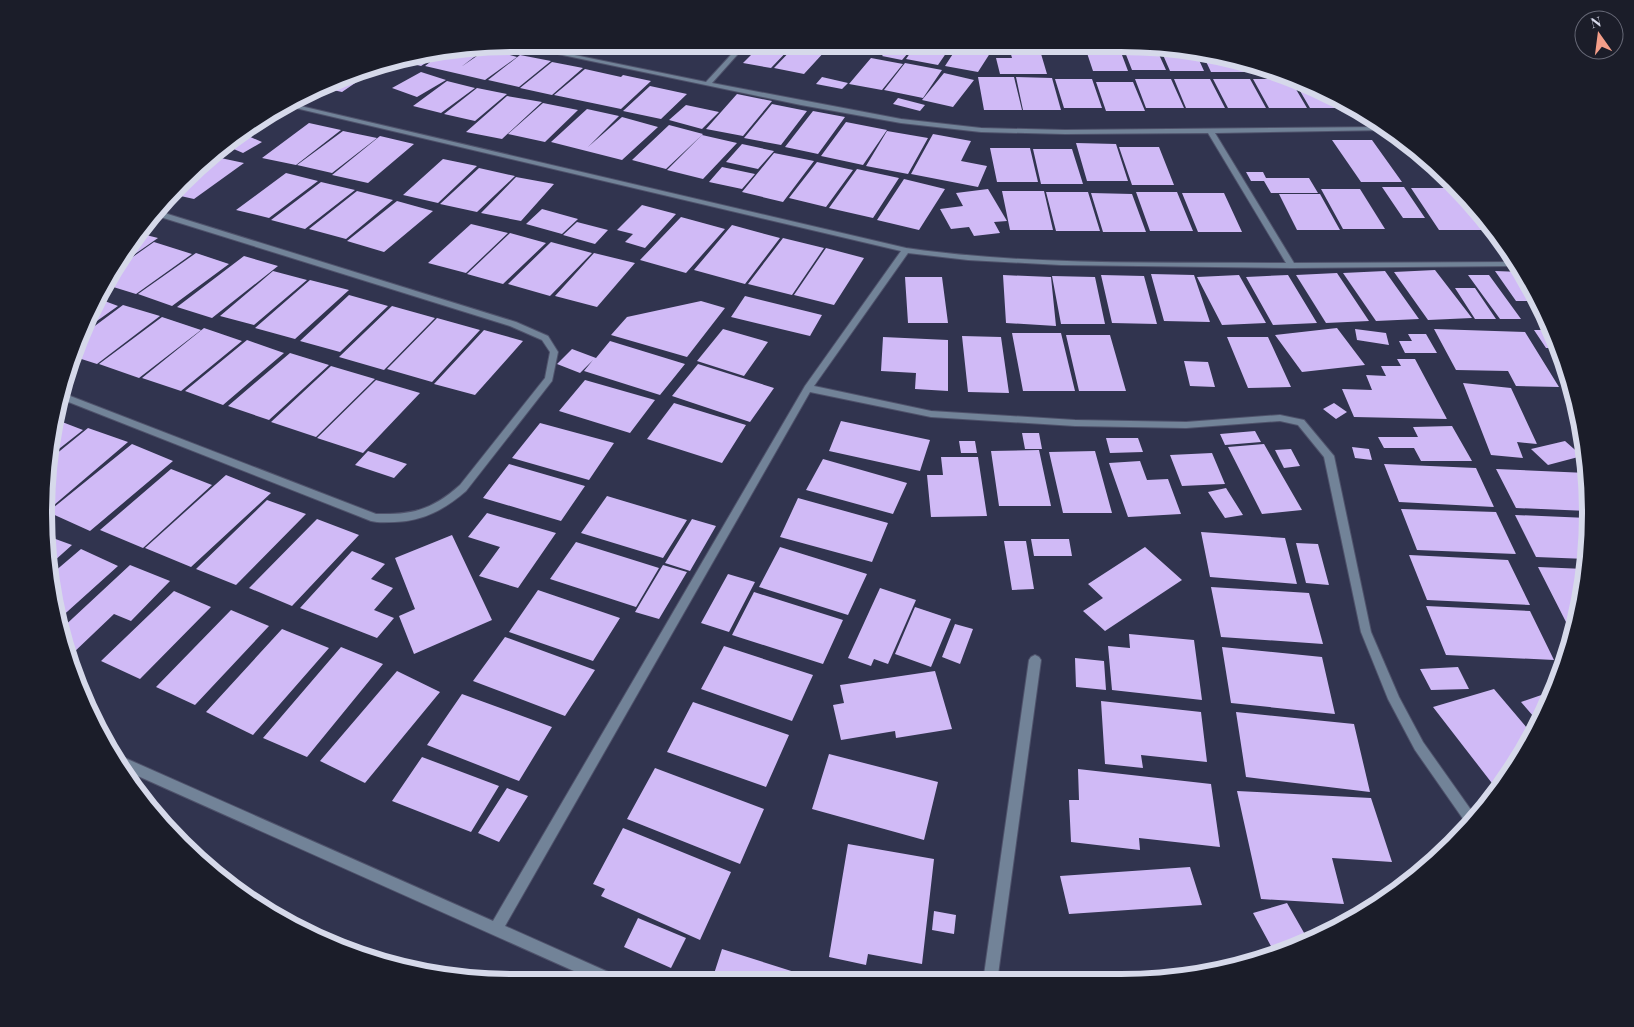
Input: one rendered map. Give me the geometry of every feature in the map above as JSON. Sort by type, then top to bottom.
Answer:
[{"type":"street","points":[[552,52],[901,121],[981,130],[1065,132],[1375,129]]},
{"type":"street","points":[[707,84],[737,52]]},
{"type":"street","points":[[297,107],[906,250],[999,262],[1292,266],[1508,264]]},
{"type":"street","points":[[1210,130],[1292,266]]},
{"type":"street","points":[[67,398],[375,518],[400,519],[413,518],[447,504],[463,488],[549,379],[554,352],[545,338],[514,324],[163,215]]},
{"type":"street","points":[[496,929],[808,388],[906,250]]},
{"type":"street","points":[[808,388],[931,414],[1076,423],[1186,425],[1280,418],[1301,422],[1329,456],[1366,632],[1394,699],[1420,746],[1468,816]]},
{"type":"street","points":[[991,974],[1034,660]]},
{"type":"street","points":[[127,765],[597,974]]},
{"type":"building","points":[[500,52],[517,57],[485,80],[425,66],[434,59],[479,53],[461,67],[483,53]]},
{"type":"building","points":[[754,52],[786,52],[771,68],[743,63]]},
{"type":"building","points":[[789,52],[824,52],[804,74],[774,68]]},
{"type":"building","points":[[886,52],[909,52],[902,60],[882,56]]},
{"type":"building","points":[[911,52],[947,52],[938,65],[906,59]]},
{"type":"building","points":[[954,52],[991,52],[978,72],[945,66]]},
{"type":"building","points":[[1010,52],[1040,52],[1047,74],[1000,74],[996,58],[1012,58]]},
{"type":"building","points":[[1087,52],[1121,52],[1128,71],[1093,71]]},
{"type":"building","points":[[1125,52],[1159,54],[1166,70],[1132,70]]},
{"type":"building","points":[[1163,54],[1199,59],[1204,71],[1170,71]]},
{"type":"building","points":[[520,55],[551,61],[519,87],[488,80]]},
{"type":"building","points":[[871,58],[903,64],[882,90],[849,84]]},
{"type":"building","points":[[431,60],[421,66],[412,64]]},
{"type":"building","points":[[1205,60],[1253,72],[1211,72]]},
{"type":"building","points":[[552,62],[583,68],[552,95],[520,88]]},
{"type":"building","points":[[905,63],[942,70],[923,98],[884,90]]},
{"type":"building","points":[[585,69],[651,81],[621,109],[554,95]]},
{"type":"building","points":[[421,72],[446,80],[417,97],[392,88]]},
{"type":"building","points":[[944,73],[974,80],[953,107],[922,100]]},
{"type":"building","points":[[822,77],[848,83],[842,89],[816,84]]},
{"type":"building","points":[[978,77],[1014,77],[1022,110],[984,110]]},
{"type":"building","points":[[1016,77],[1052,78],[1061,110],[1023,110]]},
{"type":"building","points":[[362,78],[342,92],[333,90]]},
{"type":"building","points":[[1055,79],[1092,79],[1102,108],[1064,108]]},
{"type":"building","points":[[1135,79],[1171,79],[1184,108],[1146,108]]},
{"type":"building","points":[[1174,79],[1210,79],[1225,108],[1186,108]]},
{"type":"building","points":[[1213,79],[1250,79],[1266,108],[1228,108]]},
{"type":"building","points":[[1253,79],[1274,79],[1295,87],[1307,108],[1269,108]]},
{"type":"building","points":[[447,81],[475,88],[441,113],[413,106]]},
{"type":"building","points":[[1096,82],[1133,82],[1145,111],[1106,111]]},
{"type":"building","points":[[650,86],[687,94],[661,119],[623,111]]},
{"type":"building","points":[[477,88],[507,94],[475,121],[444,114]]},
{"type":"building","points":[[1299,89],[1339,108],[1310,108]]},
{"type":"building","points":[[737,94],[772,101],[743,136],[706,129]]},
{"type":"building","points":[[507,96],[542,102],[502,139],[466,132]]},
{"type":"building","points":[[898,98],[925,105],[920,111],[893,104]]},
{"type":"building","points":[[543,103],[578,110],[545,142],[508,134]]},
{"type":"building","points":[[772,104],[807,111],[781,145],[744,138]]},
{"type":"building","points":[[686,105],[719,112],[702,129],[669,120]]},
{"type":"building","points":[[587,109],[619,116],[588,147],[622,117],[658,127],[622,160],[551,142]]},
{"type":"building","points":[[813,111],[845,117],[818,154],[785,147]]},
{"type":"building","points":[[846,122],[887,130],[863,165],[821,156]]},
{"type":"building","points":[[309,123],[341,130],[296,165],[262,158]]},
{"type":"building","points":[[669,125],[703,134],[666,169],[632,160]]},
{"type":"building","points":[[343,131],[377,138],[332,173],[297,165]]},
{"type":"building","points":[[887,131],[928,138],[908,174],[866,166]]},
{"type":"building","points":[[933,134],[971,141],[961,161],[987,166],[978,187],[911,174]]},
{"type":"building","points":[[702,135],[737,143],[703,179],[667,170]]},
{"type":"building","points":[[249,136],[262,142],[243,153],[232,148]]},
{"type":"building","points":[[380,136],[414,144],[368,183],[332,175]]},
{"type":"building","points":[[1332,140],[1372,140],[1402,182],[1361,182]]},
{"type":"building","points":[[1076,143],[1116,144],[1128,181],[1087,181]]},
{"type":"building","points":[[742,144],[774,151],[758,169],[726,162]]},
{"type":"building","points":[[1119,147],[1159,147],[1174,185],[1132,185]]},
{"type":"building","points":[[990,148],[1030,148],[1038,182],[997,182]]},
{"type":"building","points":[[1033,149],[1072,149],[1083,184],[1041,184]]},
{"type":"building","points":[[774,153],[814,161],[783,202],[742,192]]},
{"type":"building","points":[[221,158],[244,163],[194,199],[180,196]]},
{"type":"building","points":[[443,159],[477,166],[438,203],[403,195]]},
{"type":"building","points":[[817,162],[853,170],[826,207],[789,198]]},
{"type":"building","points":[[722,167],[755,174],[742,189],[709,182]]},
{"type":"building","points":[[479,168],[515,176],[477,212],[440,204]]},
{"type":"building","points":[[857,169],[899,178],[873,218],[829,208]]},
{"type":"building","points":[[1246,172],[1263,172],[1266,178],[1309,178],[1318,193],[1271,193],[1264,181],[1251,181]]},
{"type":"building","points":[[286,173],[318,181],[269,218],[236,210]]},
{"type":"building","points":[[516,177],[554,184],[521,221],[481,213]]},
{"type":"building","points":[[904,179],[945,189],[919,230],[877,220]]},
{"type":"building","points":[[321,182],[355,190],[305,229],[271,220]]},
{"type":"building","points":[[1382,187],[1404,187],[1425,218],[1403,218]]},
{"type":"building","points":[[1411,188],[1446,188],[1467,210],[1482,230],[1439,230]]},
{"type":"building","points":[[988,189],[1007,221],[994,222],[1000,233],[974,236],[969,227],[951,229],[940,209],[963,206],[956,193]]},
{"type":"building","points":[[1321,189],[1360,189],[1385,229],[1343,229]]},
{"type":"building","points":[[357,191],[393,200],[346,239],[309,229]]},
{"type":"building","points":[[1002,191],[1044,191],[1053,230],[1010,230]]},
{"type":"building","points":[[1046,192],[1088,192],[1100,231],[1056,231]]},
{"type":"building","points":[[1136,192],[1177,192],[1193,231],[1150,231]]},
{"type":"building","points":[[1091,193],[1132,194],[1146,232],[1103,232]]},
{"type":"building","points":[[1182,193],[1224,193],[1242,232],[1198,232]]},
{"type":"building","points":[[1279,194],[1320,194],[1340,230],[1297,230]]},
{"type":"building","points":[[397,201],[433,211],[384,252],[347,241]]},
{"type":"building","points":[[642,205],[676,214],[645,248],[625,242],[633,234],[617,230]]},
{"type":"building","points":[[542,209],[578,219],[562,234],[526,224]]},
{"type":"building","points":[[681,217],[725,229],[686,273],[640,260]]},
{"type":"building","points":[[577,222],[608,230],[595,244],[563,235]]},
{"type":"building","points":[[471,224],[508,233],[466,273],[428,263]]},
{"type":"building","points":[[732,225],[780,238],[745,284],[694,270]]},
{"type":"building","points":[[510,233],[546,243],[503,284],[467,274]]},
{"type":"building","points":[[146,235],[158,238],[130,258]]},
{"type":"building","points":[[783,238],[824,248],[792,295],[748,284]]},
{"type":"building","points":[[154,242],[192,254],[136,294],[112,287],[128,260]]},
{"type":"building","points":[[551,242],[592,253],[550,296],[508,284]]},
{"type":"building","points":[[826,248],[864,258],[834,305],[794,295]]},
{"type":"building","points":[[196,253],[229,264],[172,306],[138,294]]},
{"type":"building","points":[[594,253],[635,263],[597,307],[555,296]]},
{"type":"building","points":[[244,256],[278,266],[212,318],[177,307]]},
{"type":"building","points":[[1435,270],[1472,318],[1428,320],[1394,272]]},
{"type":"building","points":[[273,271],[307,280],[254,325],[220,316]]},
{"type":"building","points":[[1385,271],[1419,319],[1376,321],[1343,273]]},
{"type":"building","points":[[1495,271],[1513,272],[1529,301],[1516,301]]},
{"type":"building","points":[[1337,273],[1369,321],[1326,323],[1296,275]]},
{"type":"building","points":[[1151,274],[1194,275],[1210,322],[1164,321]]},
{"type":"building","points":[[1003,275],[1051,277],[1056,326],[1006,323]]},
{"type":"building","points":[[1101,275],[1144,276],[1157,324],[1112,323]]},
{"type":"building","points":[[1239,275],[1266,323],[1222,325],[1197,277]]},
{"type":"building","points":[[1288,275],[1317,323],[1273,325],[1246,277]]},
{"type":"building","points":[[1468,275],[1489,275],[1521,319],[1500,319]]},
{"type":"building","points":[[1052,276],[1095,277],[1105,324],[1061,324]]},
{"type":"building","points":[[905,277],[942,277],[948,323],[908,323]]},
{"type":"building","points":[[310,280],[349,290],[295,339],[255,328]]},
{"type":"building","points":[[1455,288],[1475,288],[1496,319],[1475,319]]},
{"type":"building","points":[[349,295],[388,306],[340,352],[300,341]]},
{"type":"building","points":[[745,296],[822,315],[810,336],[731,317]]},
{"type":"building","points":[[105,301],[118,306],[94,323]]},
{"type":"building","points":[[701,301],[725,308],[687,357],[611,335],[627,317]]},
{"type":"building","points":[[123,305],[160,316],[97,364],[80,358],[92,328]]},
{"type":"building","points":[[392,306],[435,318],[384,370],[339,357]]},
{"type":"building","points":[[162,317],[201,330],[139,378],[99,364]]},
{"type":"building","points":[[437,318],[480,330],[432,382],[387,369]]},
{"type":"building","points":[[204,328],[242,341],[181,391],[142,378]]},
{"type":"building","points":[[1337,328],[1365,365],[1302,372],[1275,335]]},
{"type":"building","points":[[723,329],[768,342],[744,376],[697,361]]},
{"type":"building","points":[[1355,329],[1386,333],[1389,345],[1357,340]]},
{"type":"building","points":[[1434,329],[1525,332],[1559,387],[1516,386],[1508,371],[1456,370]]},
{"type":"building","points":[[484,330],[523,341],[475,395],[434,384]]},
{"type":"building","points":[[1534,330],[1543,330],[1550,348],[1546,348]]},
{"type":"building","points":[[1012,333],[1061,333],[1075,391],[1023,391]]},
{"type":"building","points":[[1408,334],[1426,334],[1437,353],[1405,353],[1399,341],[1412,341]]},
{"type":"building","points":[[1066,335],[1110,335],[1126,391],[1079,391]]},
{"type":"building","points":[[962,336],[1001,337],[1009,393],[968,392]]},
{"type":"building","points":[[883,337],[948,340],[948,391],[915,389],[916,373],[881,371]]},
{"type":"building","points":[[1227,337],[1268,337],[1291,387],[1248,388]]},
{"type":"building","points":[[247,340],[284,353],[223,405],[185,391]]},
{"type":"building","points":[[610,341],[685,364],[660,395],[584,371],[593,360],[580,373],[557,364],[572,349],[596,358]]},
{"type":"building","points":[[290,353],[329,365],[269,420],[228,406]]},
{"type":"building","points":[[1397,359],[1415,359],[1447,419],[1354,417],[1342,389],[1372,390],[1366,375],[1386,376],[1381,366],[1401,366]]},
{"type":"building","points":[[1184,361],[1208,362],[1215,387],[1190,386]]},
{"type":"building","points":[[698,364],[774,388],[750,422],[672,396]]},
{"type":"building","points":[[331,366],[375,379],[316,437],[271,422]]},
{"type":"building","points":[[376,380],[420,393],[363,453],[317,438]]},
{"type":"building","points":[[585,380],[655,400],[630,433],[559,411]]},
{"type":"building","points":[[1463,383],[1511,388],[1537,444],[1517,442],[1523,458],[1491,455]]},
{"type":"building","points":[[674,403],[746,425],[722,463],[647,439]]},
{"type":"building","points":[[1334,403],[1347,412],[1336,419],[1323,409]]},
{"type":"building","points":[[841,421],[930,440],[920,471],[829,451]]},
{"type":"building","points":[[62,422],[83,430],[56,451]]},
{"type":"building","points":[[540,423],[614,443],[589,480],[512,458]]},
{"type":"building","points":[[1452,426],[1472,461],[1421,461],[1414,448],[1384,448],[1378,437],[1418,437],[1413,427]]},
{"type":"building","points":[[88,428],[128,442],[52,507],[56,454]]},
{"type":"building","points":[[1255,431],[1261,442],[1225,445],[1220,434]]},
{"type":"building","points":[[1022,433],[1039,433],[1042,449],[1025,449]]},
{"type":"building","points":[[1106,438],[1138,438],[1143,452],[1110,453]]},
{"type":"building","points":[[959,441],[975,441],[977,453],[961,453]]},
{"type":"building","points":[[1565,441],[1578,452],[1578,457],[1548,465],[1531,449]]},
{"type":"building","points":[[132,444],[173,461],[90,531],[52,514],[52,509]]},
{"type":"building","points":[[1264,444],[1302,510],[1262,514],[1228,447]]},
{"type":"building","points":[[1352,447],[1369,449],[1372,460],[1355,458]]},
{"type":"building","points":[[1291,449],[1300,466],[1284,468],[1275,450]]},
{"type":"building","points":[[1039,450],[1051,506],[999,506],[991,451]]},
{"type":"building","points":[[368,451],[407,464],[394,478],[355,465]]},
{"type":"building","points":[[1095,451],[1112,513],[1063,513],[1049,452]]},
{"type":"building","points":[[1212,453],[1225,484],[1182,486],[1170,455]]},
{"type":"building","points":[[941,457],[978,457],[987,516],[931,517],[927,475],[943,475]]},
{"type":"building","points":[[823,459],[907,483],[893,514],[806,490]]},
{"type":"building","points":[[1140,461],[1147,480],[1168,479],[1181,514],[1128,517],[1109,463]]},
{"type":"building","points":[[509,464],[585,486],[561,521],[483,498]]},
{"type":"building","points":[[1384,464],[1476,468],[1494,507],[1399,502]]},
{"type":"building","points":[[171,469],[212,485],[143,548],[100,530]]},
{"type":"building","points":[[1496,469],[1580,473],[1582,511],[1516,508]]},
{"type":"building","points":[[226,475],[271,493],[191,567],[145,548]]},
{"type":"building","points":[[1226,488],[1243,515],[1225,518],[1208,492]]},
{"type":"building","points":[[607,496],[687,520],[663,558],[581,533]]},
{"type":"building","points":[[798,498],[888,523],[872,562],[780,537]]},
{"type":"building","points":[[267,500],[306,514],[236,585],[196,569]]},
{"type":"building","points":[[1401,509],[1496,512],[1516,554],[1417,550]]},
{"type":"building","points":[[487,513],[556,533],[518,588],[479,576],[500,547],[468,537]]},
{"type":"building","points":[[1515,515],[1582,518],[1580,559],[1536,557]]},
{"type":"building","points":[[317,519],[359,535],[292,606],[249,588]]},
{"type":"building","points":[[692,519],[716,526],[690,571],[665,563]]},
{"type":"building","points":[[1201,532],[1285,538],[1297,584],[1210,577]]},
{"type":"building","points":[[452,535],[492,620],[414,654],[399,616],[415,609],[395,558]]},
{"type":"building","points":[[53,538],[72,545],[55,561]]},
{"type":"building","points":[[1031,539],[1069,539],[1072,556],[1034,556]]},
{"type":"building","points":[[1004,541],[1026,541],[1034,589],[1012,590]]},
{"type":"building","points":[[576,542],[659,568],[636,607],[550,579]]},
{"type":"building","points":[[1296,543],[1318,544],[1329,585],[1306,583]]},
{"type":"building","points":[[780,547],[867,574],[848,615],[759,587]]},
{"type":"building","points":[[1145,547],[1182,580],[1105,631],[1083,611],[1103,598],[1088,584]]},
{"type":"building","points":[[81,549],[118,566],[64,615],[56,571]]},
{"type":"building","points":[[352,551],[385,564],[371,579],[393,588],[374,610],[394,618],[377,638],[300,608]]},
{"type":"building","points":[[1409,555],[1508,560],[1530,605],[1427,600]]},
{"type":"building","points":[[130,565],[170,581],[131,621],[114,614],[74,652],[66,624]]},
{"type":"building","points":[[663,565],[687,572],[659,619],[635,612]]},
{"type":"building","points":[[1538,567],[1579,569],[1573,603],[1567,624]]},
{"type":"building","points":[[728,574],[755,582],[729,632],[701,623]]},
{"type":"building","points":[[1211,587],[1309,593],[1323,644],[1221,637]]},
{"type":"building","points":[[880,588],[916,600],[888,664],[874,659],[871,666],[848,658]]},
{"type":"building","points":[[538,590],[620,618],[593,661],[509,632]]},
{"type":"building","points":[[174,591],[211,607],[140,679],[101,661]]},
{"type":"building","points":[[754,592],[843,620],[823,664],[732,635]]},
{"type":"building","points":[[1426,606],[1530,611],[1554,660],[1446,655]]},
{"type":"building","points":[[915,607],[951,619],[931,667],[895,654]]},
{"type":"building","points":[[231,610],[269,626],[195,705],[156,687]]},
{"type":"building","points":[[955,624],[973,629],[960,664],[942,657]]},
{"type":"building","points":[[282,629],[329,648],[253,735],[206,712]]},
{"type":"building","points":[[1129,634],[1194,640],[1202,700],[1112,690],[1108,646],[1130,648]]},
{"type":"building","points":[[505,637],[595,670],[565,716],[473,681]]},
{"type":"building","points":[[724,646],[813,675],[792,721],[701,689]]},
{"type":"building","points":[[341,647],[383,664],[307,757],[263,738]]},
{"type":"building","points":[[1222,647],[1322,657],[1335,714],[1231,703]]},
{"type":"building","points":[[1075,658],[1104,661],[1106,690],[1076,687]]},
{"type":"building","points":[[1458,667],[1469,689],[1431,690],[1420,669]]},
{"type":"building","points":[[397,671],[440,692],[365,783],[320,761]]},
{"type":"building","points":[[935,671],[952,729],[896,738],[895,731],[841,740],[833,705],[844,703],[840,685]]},
{"type":"building","points":[[1494,689],[1528,729],[1504,770],[1493,785],[1433,707]]},
{"type":"building","points":[[462,694],[552,727],[519,781],[427,745]]},
{"type":"building","points":[[1544,694],[1534,717],[1521,702]]},
{"type":"building","points":[[1101,701],[1201,712],[1207,762],[1141,755],[1143,768],[1105,764]]},
{"type":"building","points":[[693,702],[789,735],[766,787],[667,752]]},
{"type":"building","points":[[1236,712],[1354,724],[1370,792],[1246,777]]},
{"type":"building","points":[[829,754],[938,782],[924,840],[812,809]]},
{"type":"building","points":[[422,757],[499,786],[471,832],[392,801]]},
{"type":"building","points":[[655,768],[764,809],[740,864],[627,819]]},
{"type":"building","points":[[1078,769],[1211,784],[1220,847],[1139,838],[1140,850],[1071,842],[1069,800],[1079,800]]},
{"type":"building","points":[[507,788],[528,796],[499,842],[478,833]]},
{"type":"building","points":[[1237,791],[1371,798],[1392,862],[1332,858],[1344,904],[1261,899]]},
{"type":"building","points":[[623,828],[731,872],[700,940],[601,896],[605,889],[593,884]]},
{"type":"building","points":[[848,844],[934,859],[922,964],[868,954],[866,965],[829,957]]},
{"type":"building","points":[[1190,867],[1202,905],[1069,914],[1060,876]]},
{"type":"building","points":[[1287,903],[1305,935],[1272,948],[1253,913]]},
{"type":"building","points":[[934,911],[956,915],[954,934],[932,930]]},
{"type":"building","points":[[638,918],[686,938],[671,968],[624,947]]},
{"type":"building","points":[[722,949],[801,974],[714,974]]}]
